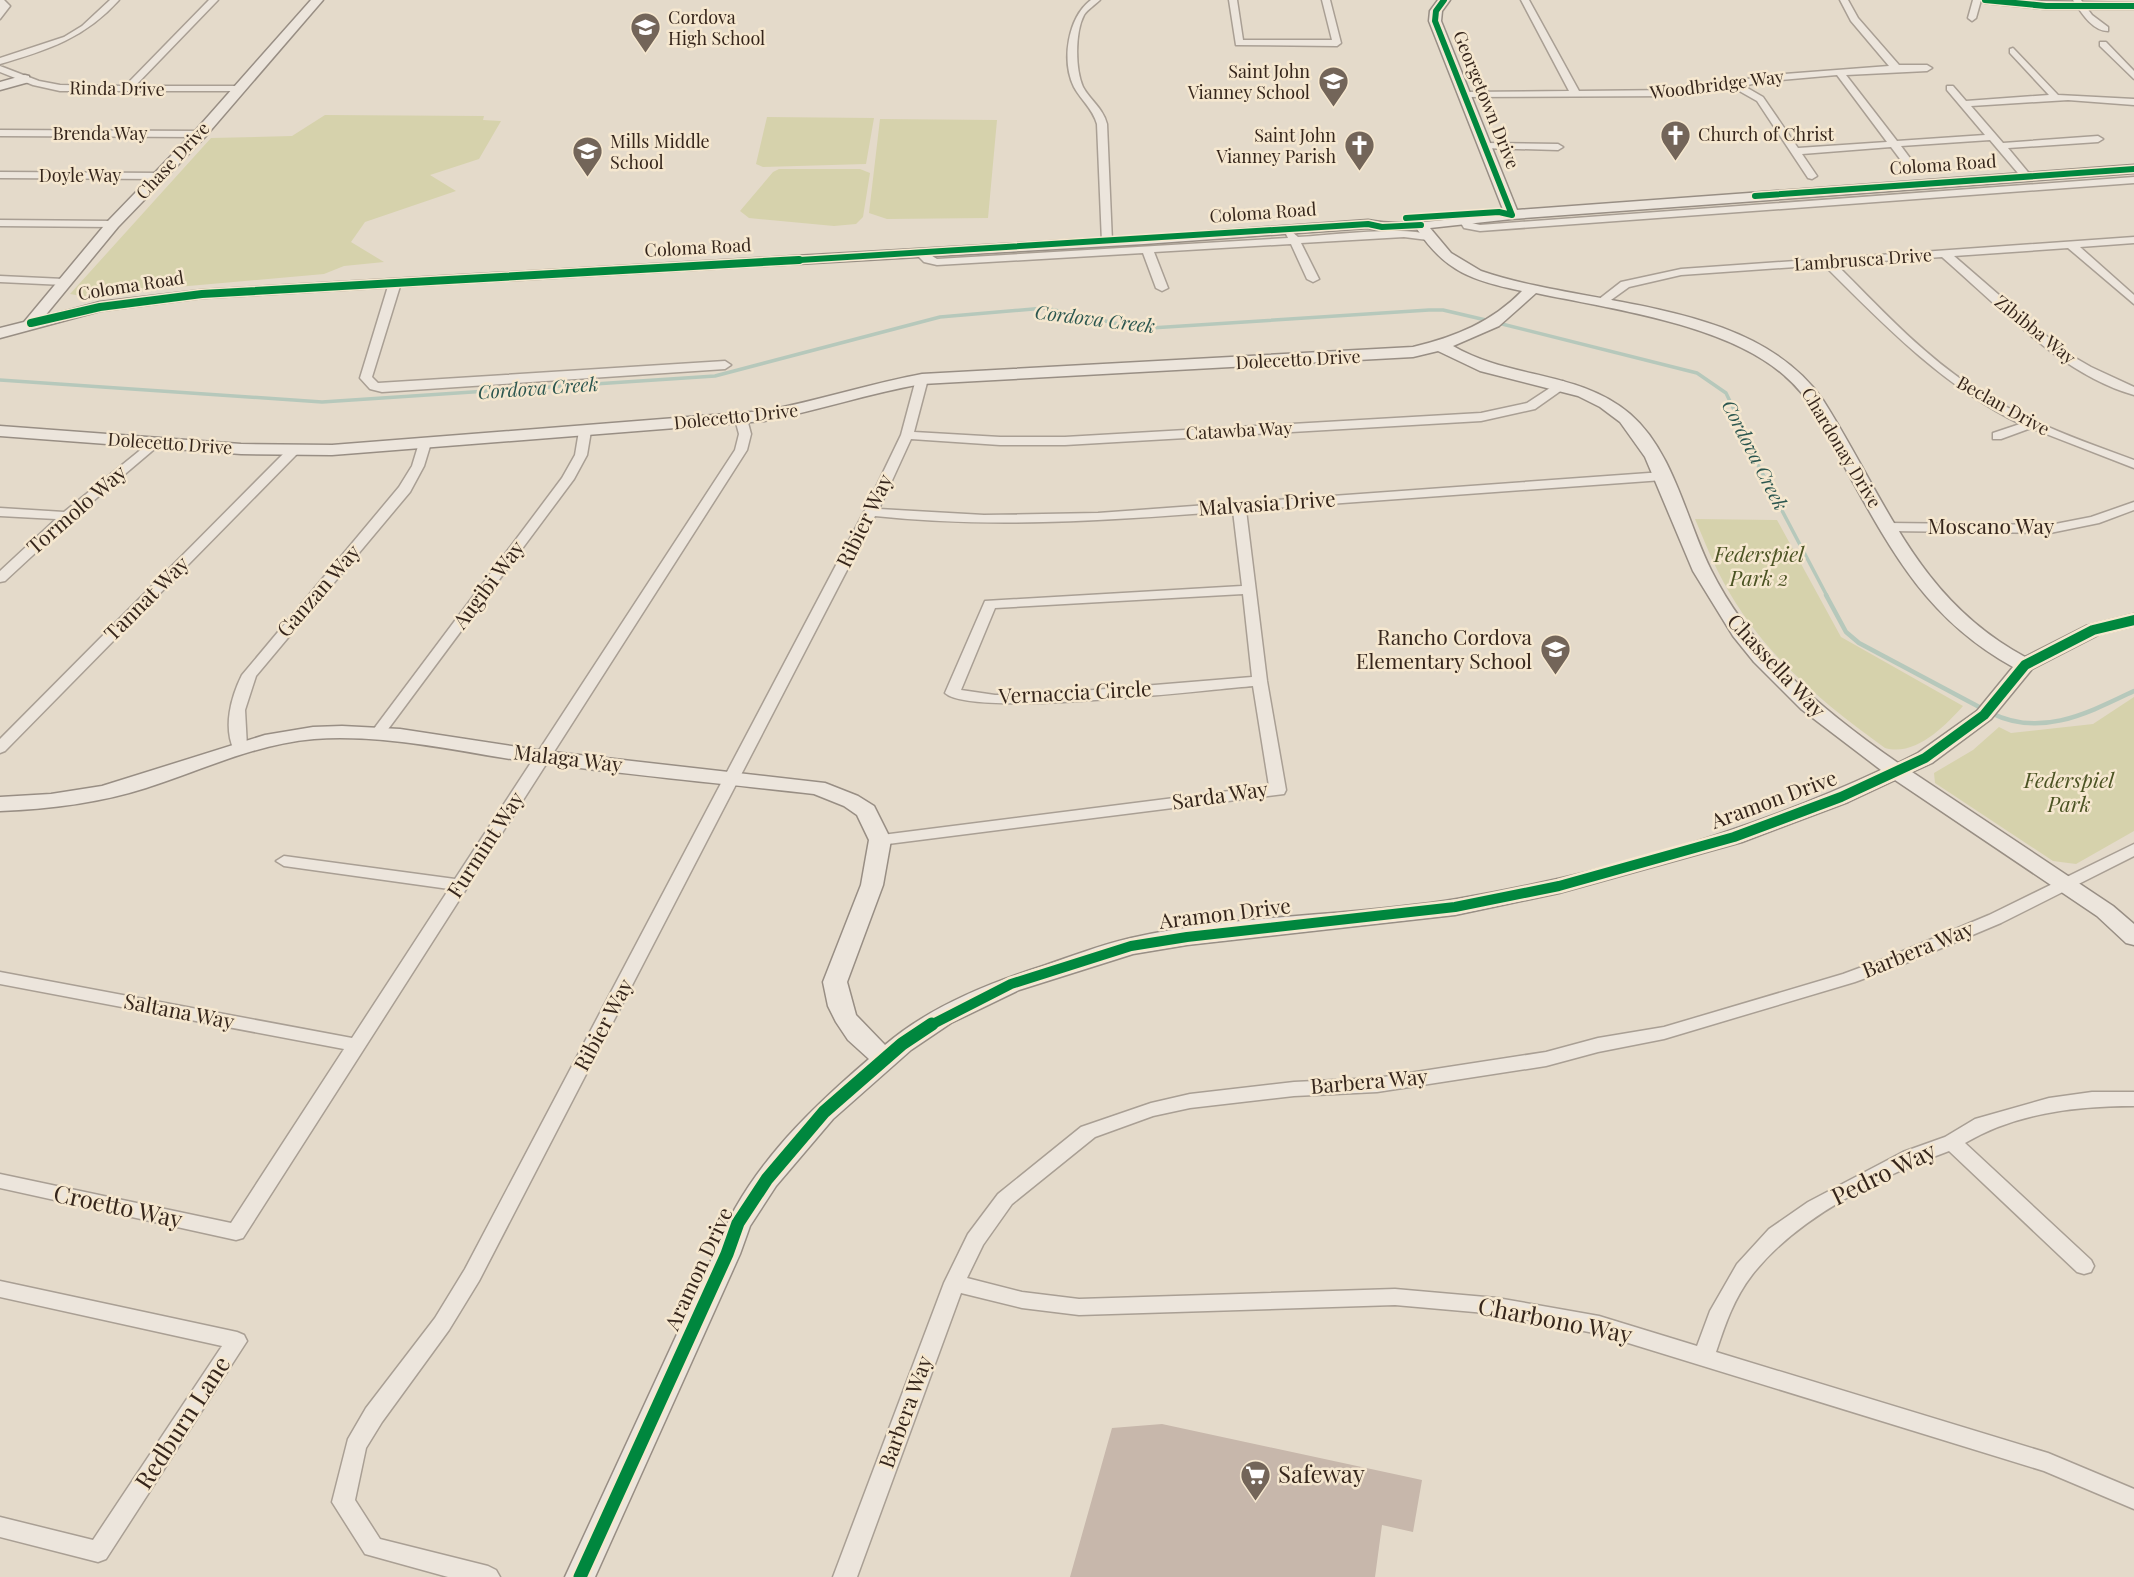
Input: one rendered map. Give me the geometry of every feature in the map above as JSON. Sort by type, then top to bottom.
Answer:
[{"type":"street","points":[[0,61],[67,39],[85,28],[116,0]]},
{"type":"street","points":[[127,89],[214,0]]},
{"type":"street","name":"Chase Drive","points":[[32,323],[113,224],[200,134],[317,0]]},
{"type":"street","points":[[1096,0],[1080,14],[1074,30],[1075,75],[1079,87],[1097,108],[1102,124],[1107,242]]},
{"type":"street","points":[[1233,0],[1239,43],[1337,43],[1326,0]]},
{"type":"street","name":"Georgetown Drive","points":[[1444,0],[1436,11],[1435,21],[1512,215]]},
{"type":"street","points":[[1525,0],[1576,95]]},
{"type":"street","points":[[1844,0],[1854,19],[1896,68]]},
{"type":"street","points":[[1972,18],[1978,0]]},
{"type":"street","points":[[1985,0],[2134,6]]},
{"type":"street","points":[[0,1],[6,6],[0,16]]},
{"type":"street","points":[[2079,3],[2089,17],[2105,29]]},
{"type":"street","points":[[2102,44],[2134,75]]},
{"type":"street","points":[[2013,51],[2055,97]]},
{"type":"street","name":"Woodbridge Way","points":[[1464,95],[1676,93],[1760,79],[1927,68]]},
{"type":"street","name":"Rinda Drive","points":[[0,69],[60,88],[238,89]]},
{"type":"street","points":[[1840,73],[1913,169]]},
{"type":"street","points":[[0,86],[25,79]]},
{"type":"street","points":[[1736,85],[1760,99],[1812,176]]},
{"type":"street","points":[[1950,88],[2027,177]]},
{"type":"street","points":[[1964,104],[2055,97],[2134,102]]},
{"type":"street","name":"Brenda Way","points":[[0,133],[200,134]]},
{"type":"street","points":[[1796,151],[1895,144],[2098,139]]},
{"type":"street","points":[[1484,146],[1558,147]]},
{"type":"street","name":"Coloma Road","points":[[0,333],[100,307],[157,298],[1107,242],[1404,234],[1464,220],[1512,215],[2134,169]]},
{"type":"street","name":"Doyle Way","points":[[0,176],[160,176]]},
{"type":"street","name":"Coloma Road","points":[[1464,220],[1468,226],[1480,228],[2134,180]]},
{"type":"street","name":"Coloma Road","points":[[920,253],[928,260],[937,262],[1147,249],[1291,235],[1385,220],[1499,212],[1512,215]]},
{"type":"street","points":[[1385,220],[1425,231]]},
{"type":"street","points":[[0,223],[113,224]]},
{"type":"street","name":"Coloma Road","points":[[1368,224],[1425,231]]},
{"type":"street","name":"Chardonay Drive","points":[[1425,231],[1457,265],[1492,279],[1716,332],[1750,345],[1789,369],[1815,399],[1917,577],[1946,612],[1980,639],[2025,664]]},
{"type":"street","points":[[1291,235],[1313,279]]},
{"type":"street","name":"Lambrusca Drive","points":[[1600,303],[1625,284],[1657,276],[2134,240]]},
{"type":"street","points":[[2071,245],[2134,301]]},
{"type":"street","points":[[1147,249],[1162,288]]},
{"type":"street","name":"Zibibba Way","points":[[1945,254],[2061,354],[2087,370],[2134,391]]},
{"type":"street","name":"Beclan Drive","points":[[1828,264],[1946,374],[1990,403],[2031,424],[2134,464]]},
{"type":"street","points":[[0,279],[64,282]]},
{"type":"street","points":[[395,283],[366,379],[374,386],[382,388],[725,365]]},
{"type":"street","name":"Dolecetto Drive","points":[[0,431],[294,450],[741,419],[801,410],[883,386],[922,379],[1381,355],[1441,346],[1462,340],[1493,323],[1534,288]]},
{"type":"street","name":"Chassella Way","points":[[1441,346],[1459,358],[1480,366],[1563,385],[1597,400],[1625,418],[1646,444],[1663,476],[1702,572],[1720,605],[1743,636],[1782,678],[1834,727],[2105,911],[2134,937]]},
{"type":"street","name":"Ribier Way","points":[[488,1577],[373,1547],[343,1502],[356,1446],[374,1415],[442,1324],[472,1275],[871,512],[907,435],[922,379]]},
{"type":"street","name":"Catawba Way","points":[[907,435],[1000,441],[1065,441],[1481,417],[1531,406],[1563,385]]},
{"type":"street","name":"Furmint Way","points":[[236,1232],[741,450],[745,435],[741,419]]},
{"type":"street","points":[[1997,436],[2031,424]]},
{"type":"street","name":"Augibi Way","points":[[377,733],[568,479],[581,455],[584,431]]},
{"type":"street","name":"Tormolo Way","points":[[0,578],[67,516],[154,443]]},
{"type":"street","name":"Ganzan Way","points":[[239,747],[237,705],[249,675],[405,489],[418,466],[425,443]]},
{"type":"street","name":"Tannat Way","points":[[0,748],[294,450]]},
{"type":"street","name":"Malvasia Drive","points":[[871,512],[918,518],[1006,521],[1098,517],[1663,476]]},
{"type":"street","name":"Sarda Way","points":[[880,841],[1278,790],[1260,681],[1239,506]]},
{"type":"street","name":"Moscano Way","points":[[1888,527],[2050,529],[2094,520],[2134,506]]},
{"type":"street","points":[[0,512],[67,516]]},
{"type":"street","name":"Vernaccia Circle","points":[[1249,590],[1131,595],[1061,603],[990,604],[952,693],[995,699],[1043,699],[1260,681]]},
{"type":"street","name":"Aramon Drive","points":[[580,1577],[727,1254],[738,1223],[767,1179],[800,1138],[884,1057],[943,1017],[1012,984],[1130,946],[1187,937],[1455,907],[1559,886],[1734,837],[1830,801],[1897,772],[1941,749],[1988,711],[2025,664],[2093,630],[2134,620]]},
{"type":"street","name":"Malaga Way","points":[[0,804],[45,802],[104,793],[239,747],[312,733],[377,733],[543,757],[818,788],[866,811],[880,841]]},
{"type":"street","points":[[880,841],[872,886],[835,982],[837,995],[851,1029],[884,1057]]},
{"type":"street","name":"Barbera Way","points":[[845,1577],[954,1283],[975,1240],[1005,1199],[1088,1132],[1151,1110],[1190,1101],[1294,1089],[1377,1085],[1546,1059],[1598,1045],[1664,1033],[1883,965],[1995,919],[2134,849]]},
{"type":"street","points":[[284,861],[460,886]]},
{"type":"street","name":"Saltana Way","points":[[0,978],[357,1045]]},
{"type":"street","name":"Pedro Way","points":[[1705,1355],[1727,1297],[1744,1270],[1776,1235],[1815,1207],[1910,1157],[1952,1142],[1982,1124],[2020,1111],[2092,1099],[2134,1099]]},
{"type":"street","points":[[1952,1142],[2084,1266]]},
{"type":"street","name":"Croetto Way","points":[[0,1181],[236,1232]]},
{"type":"street","name":"Charbono Way","points":[[954,1283],[1022,1300],[1079,1307],[1114,1308],[1318,1298],[1444,1300],[1599,1325],[1705,1355],[2048,1463],[2134,1499]]},
{"type":"street","name":"Redburn Lane","points":[[0,1289],[237,1341],[99,1552],[0,1527]]},
{"type":"green space","points":[[325,115],[484,116],[483,120],[501,121],[479,159],[430,175],[456,191],[365,222],[351,242],[384,262],[344,266],[324,274],[166,288],[93,298],[70,294],[211,138],[292,136]]},
{"type":"green space","points":[[767,117],[874,118],[866,164],[763,167],[756,164]]},
{"type":"green space","points":[[880,119],[997,120],[988,218],[887,219],[869,213]]},
{"type":"green space","points":[[779,169],[860,169],[870,173],[863,217],[856,224],[834,226],[749,218],[740,211],[773,172]]},
{"type":"green space","name":"Federspiel Park 2","points":[[1695,519],[1777,520],[1841,637],[1963,706],[1938,730],[1918,744],[1896,750],[1885,748],[1816,694],[1756,632],[1724,583]]},
{"type":"green space","name":"Federspiel Park","points":[[2134,697],[2134,831],[2076,864],[2053,861],[1935,783],[1934,773],[1973,750],[1999,727],[2011,733],[2093,724]]},
{"type":"building","name":"Safeway","points":[[1162,1424],[1422,1480],[1413,1532],[1382,1525],[1375,1577],[1070,1577],[1112,1428]]},
{"type":"waterway","name":"Cordova Creek","points":[[0,380],[322,402],[715,376],[940,317],[1045,308],[1128,326],[1151,328],[1429,310],[1443,310],[1490,321]]},
{"type":"waterway","name":"Cordova Creek","points":[[1498,323],[1697,373],[1726,393],[1749,441],[1748,446],[1827,596]]},
{"type":"waterway","name":"Cordova Creek","points":[[1826,595],[1846,632],[1859,643],[1983,709]]},
{"type":"waterway","name":"Cordova Creek","points":[[1991,713],[2010,720],[2046,723],[2082,714],[2134,691]]},
{"type":"cycle path","points":[[1444,0],[1436,11],[1435,21],[1512,215]]},
{"type":"cycle path","points":[[1985,0],[2046,6],[2134,6]]},
{"type":"cycle path","points":[[1755,196],[2134,169]]},
{"type":"cycle path","points":[[1406,218],[1499,212],[1512,215]]},
{"type":"cycle path","points":[[31,323],[100,307],[202,294],[1144,240],[1368,224],[1382,227],[1421,225]]},
{"type":"cycle path","points":[[580,1577],[727,1254],[738,1223],[767,1179],[824,1112],[902,1044],[943,1017],[1011,984],[1131,946],[1187,937],[1455,907],[1559,886],[1734,837],[1841,797],[1925,758],[1984,715],[2025,665],[2093,630],[2134,620]]},
{"type":"place","name":"Cordova High School","points":[[645,55]]},
{"type":"place","name":"Saint John Vianney School","points":[[1333,109]]},
{"type":"place","name":"Church of Christ","points":[[1675,162]]},
{"type":"place","name":"Saint John Vianney Parish","points":[[1359,173]]},
{"type":"place","name":"Mills Middle School","points":[[587,179]]},
{"type":"place","name":"Rancho Cordova Elementary School","points":[[1555,677]]},
{"type":"place","name":"Safeway","points":[[1255,1502]]}]
